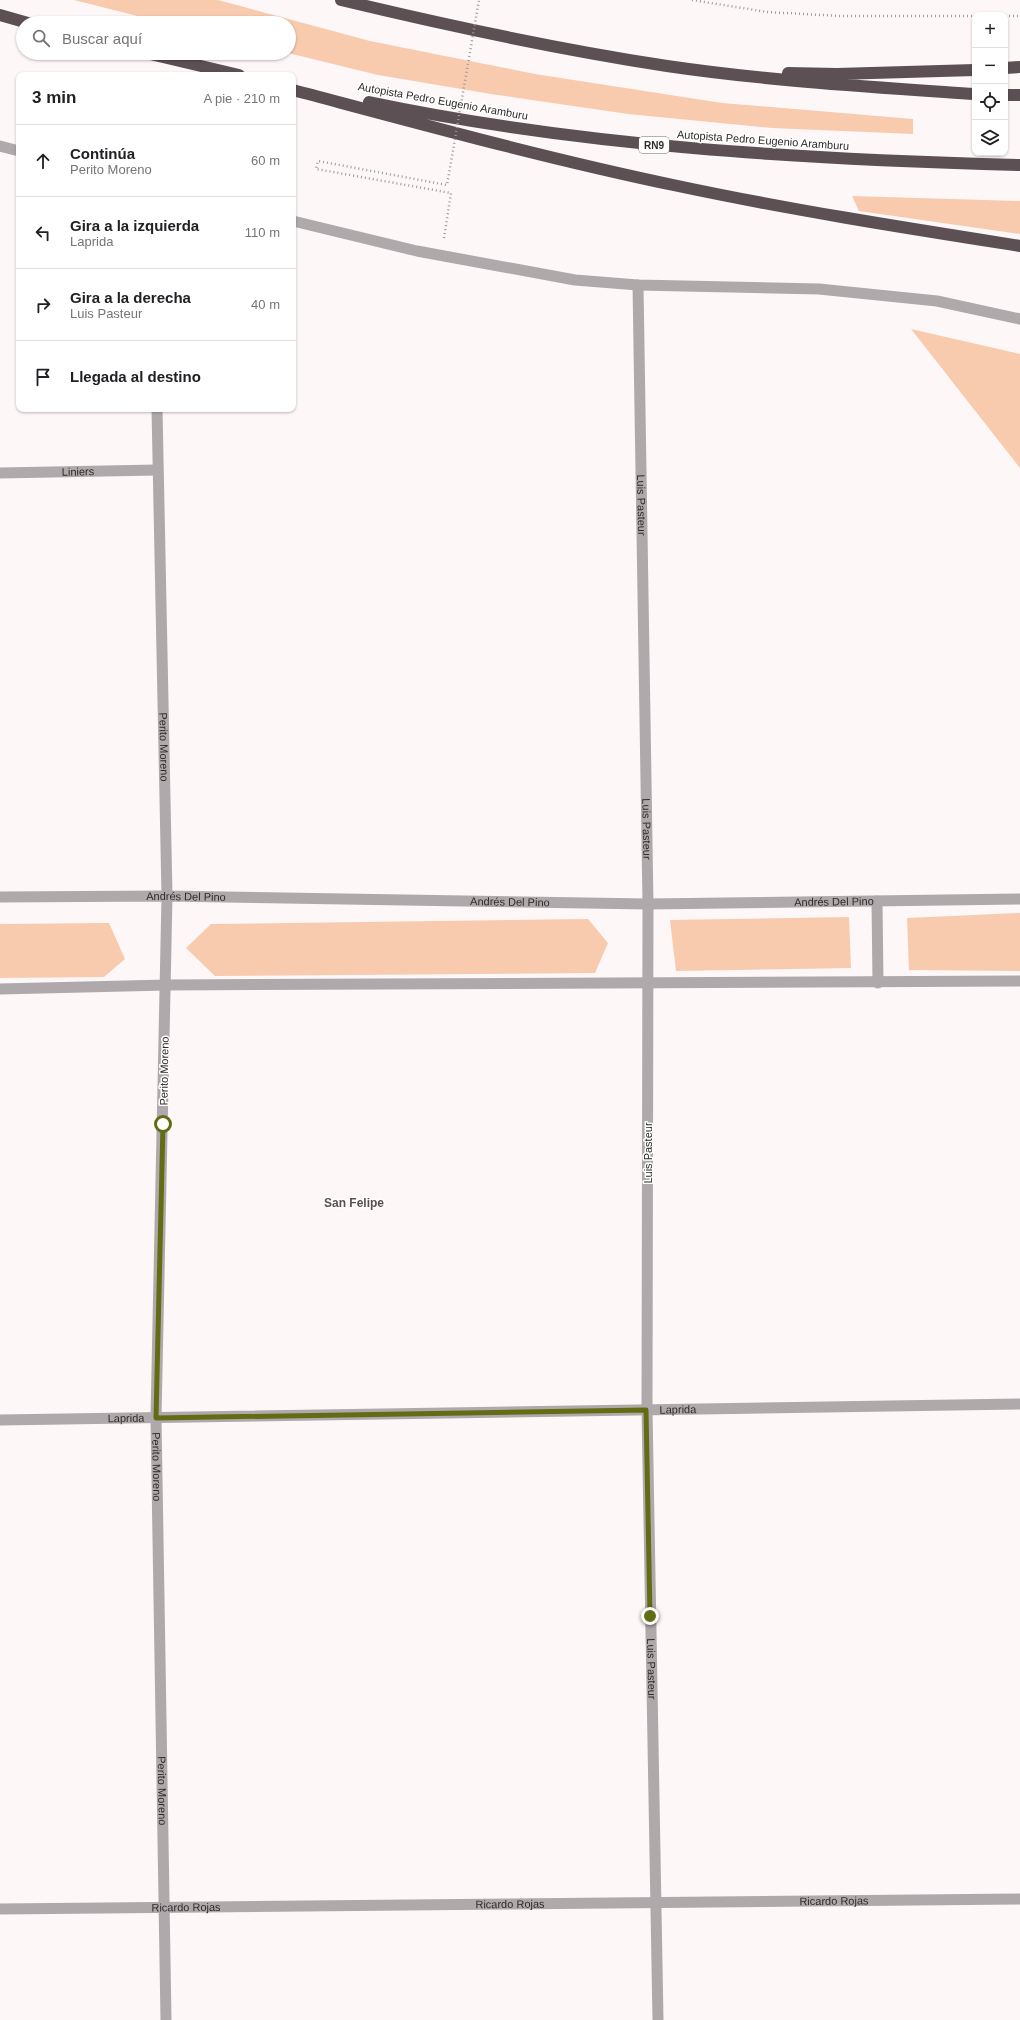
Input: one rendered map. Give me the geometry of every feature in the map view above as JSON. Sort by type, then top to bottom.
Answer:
[{"type":"highway","points":[[341,0],[548,46],[667,66],[819,83],[972,94]]},
{"type":"highway","points":[[0,15],[16,20]]},
{"type":"highway","points":[[175,60],[224,72]]},
{"type":"highway","points":[[1008,68],[1020,67]]},
{"type":"highway","points":[[712,71],[837,74],[972,70]]},
{"type":"highway","name":"Autopista Pedro Eugenio Aramburu","points":[[296,87],[384,106],[485,123],[625,142],[830,159],[1020,165]]},
{"type":"highway","points":[[296,91],[482,140],[677,186],[858,220],[1020,246]]},
{"type":"highway","points":[[1008,95],[1020,96]]},
{"type":"street","points":[[0,146],[16,150]]},
{"type":"street","points":[[296,222],[417,251],[575,280],[638,285],[819,289],[937,301],[1020,319]]},
{"type":"street","name":"Luis Pasteur","points":[[638,285],[649,984],[646,1410],[658,2020]]},
{"type":"street","name":"Perito Moreno","points":[[157,412],[167,896],[167,985],[156,1418],[166,2020]]},
{"type":"street","name":"Liniers","points":[[0,473],[157,470]]},
{"type":"street","name":"Andrés Del Pino","points":[[0,897],[167,896],[648,904],[1020,899]]},
{"type":"street","points":[[877,901],[878,983]]},
{"type":"street","points":[[0,989],[167,985],[878,983],[1020,981]]},
{"type":"street","name":"Laprida","points":[[0,1420],[1020,1404]]},
{"type":"street","name":"Ricardo Rojas","points":[[0,1908],[1020,1899]]},
{"type":"path","points":[[444,238],[451,193],[316,169],[318,161],[447,185],[479,0]]},
{"type":"path","points":[[692,0],[767,12],[840,16],[972,16]]},
{"type":"path","points":[[1008,16],[1020,16]]},
{"type":"shaded area","points":[[74,0],[218,0],[277,16],[137,16]]},
{"type":"shaded area","points":[[296,21],[370,41],[535,74],[722,103],[913,119],[913,134],[772,128],[628,114],[491,94],[378,75],[296,55]]},
{"type":"shaded area","points":[[852,196],[1020,201],[1020,234],[859,211]]},
{"type":"shaded area","points":[[911,329],[1020,354],[1020,468]]},
{"type":"shaded area","points":[[1020,913],[1020,971],[909,970],[907,918]]},
{"type":"shaded area","points":[[849,917],[851,968],[676,971],[670,920]]},
{"type":"shaded area","points":[[588,919],[608,943],[595,973],[215,976],[186,948],[211,924]]},
{"type":"shaded area","points":[[109,923],[125,959],[104,977],[0,978],[0,924]]},
{"type":"district","name":"San Felipe","points":[[354,1203]]},
{"type":"route","points":[[163,1124],[156,1418],[646,1410],[650,1616]]}]
